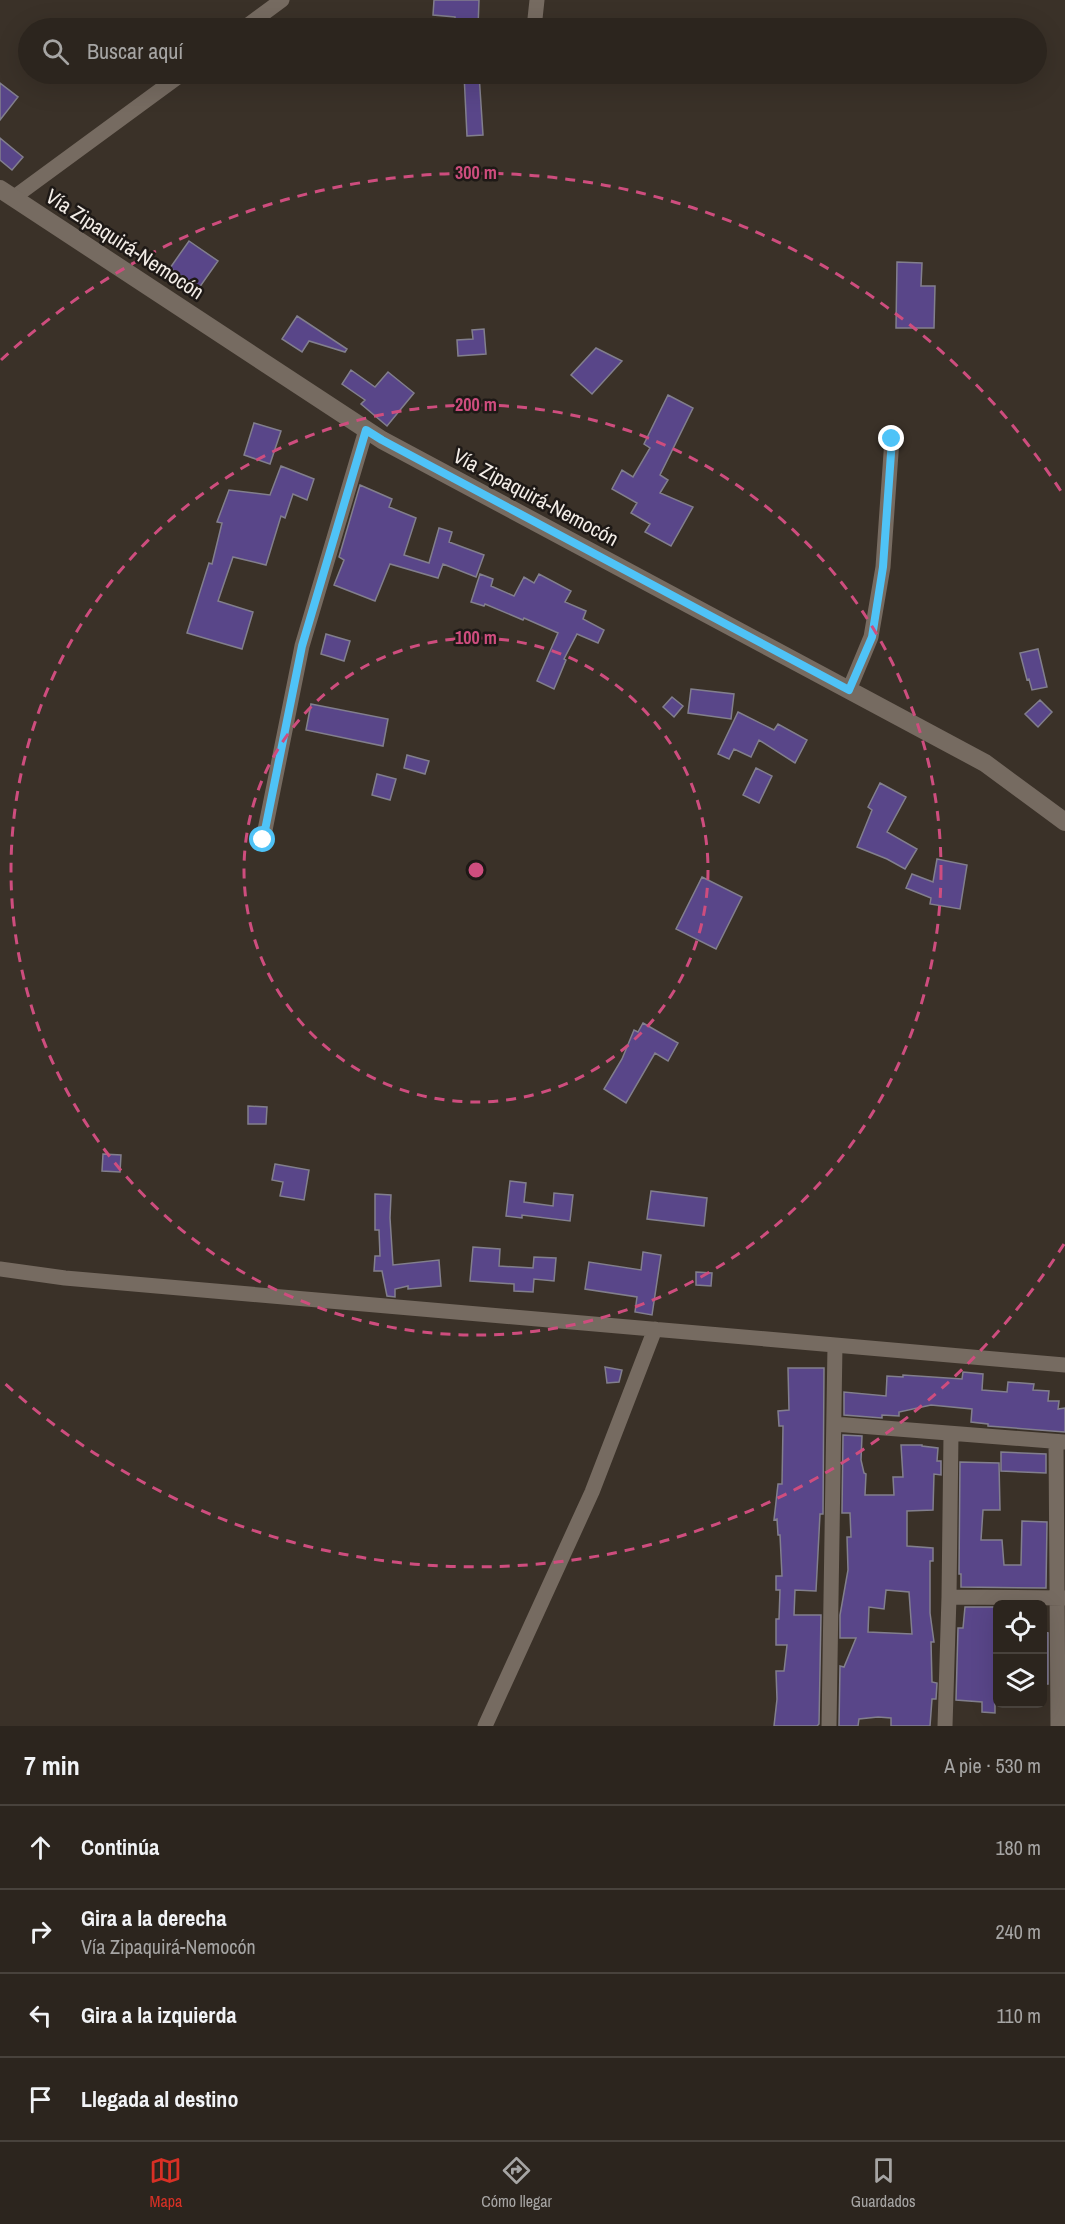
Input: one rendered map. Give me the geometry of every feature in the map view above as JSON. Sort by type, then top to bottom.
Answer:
[{"type":"main road","name":"Vía Zipaquirá-Nemocón","points":[[7,193],[382,440],[985,763],[1065,822]]},
{"type":"street","points":[[258,18],[282,0]]},
{"type":"street","points":[[535,18],[537,0]]},
{"type":"street","points":[[7,193],[167,84]]},
{"type":"street","points":[[263,840],[302,646],[366,430]]},
{"type":"street","points":[[849,690],[872,637],[883,567],[892,439]]},
{"type":"street","points":[[0,1269],[65,1278],[1065,1365]]},
{"type":"street","points":[[485,1726],[592,1492],[655,1329]]},
{"type":"street","points":[[829,1726],[835,1345]]},
{"type":"street","points":[[834,1424],[1061,1442],[1058,1726]]},
{"type":"street","points":[[945,1726],[950,1597],[951,1434]]},
{"type":"street","points":[[950,1597],[1060,1598]]},
{"type":"building","points":[[434,0],[479,0],[478,18],[433,15]]},
{"type":"building","points":[[0,83],[18,97],[0,120]]},
{"type":"building","points":[[464,84],[480,84],[483,135],[467,136]]},
{"type":"building","points":[[0,138],[23,157],[12,170],[0,160]]},
{"type":"building","points":[[189,241],[218,261],[199,288],[170,268]]},
{"type":"building","points":[[897,262],[922,263],[921,286],[935,286],[934,328],[896,328]]},
{"type":"building","points":[[297,316],[347,349],[345,352],[309,341],[302,352],[282,339]]},
{"type":"building","points":[[484,329],[486,354],[458,356],[457,340],[473,339],[472,330]]},
{"type":"building","points":[[596,348],[622,361],[592,394],[571,375]]},
{"type":"building","points":[[351,370],[375,387],[388,372],[414,393],[387,426],[361,404],[365,400],[342,384]]},
{"type":"building","points":[[668,395],[693,408],[660,475],[668,480],[660,493],[693,507],[671,546],[645,532],[650,524],[631,513],[637,503],[612,489],[622,470],[633,477],[650,448],[644,444]]},
{"type":"building","points":[[254,423],[281,431],[270,464],[244,455]]},
{"type":"building","points":[[281,466],[314,479],[307,500],[293,494],[285,518],[281,516],[266,565],[233,557],[218,601],[253,612],[242,649],[187,633],[209,563],[212,564],[222,523],[217,522],[229,490],[270,495]]},
{"type":"building","points":[[360,485],[392,499],[389,507],[416,518],[404,555],[429,563],[439,528],[452,532],[449,542],[484,555],[476,577],[443,564],[438,578],[390,564],[375,601],[334,585],[344,560],[339,557]]},
{"type":"building","points":[[480,574],[493,579],[491,586],[514,596],[524,577],[534,583],[539,574],[571,591],[565,602],[586,611],[583,619],[604,630],[598,643],[577,634],[564,659],[566,660],[554,689],[537,681],[558,633],[485,604],[484,606],[471,602]]},
{"type":"building","points":[[326,634],[350,641],[344,661],[321,654]]},
{"type":"building","points":[[1038,649],[1047,687],[1032,690],[1020,653]]},
{"type":"building","points":[[691,689],[734,694],[731,719],[688,713]]},
{"type":"building","points":[[672,697],[683,706],[674,717],[663,707]]},
{"type":"building","points":[[1040,700],[1052,712],[1038,727],[1025,714]]},
{"type":"building","points":[[311,704],[388,719],[383,746],[306,730]]},
{"type":"building","points":[[738,712],[774,730],[778,724],[807,740],[795,763],[759,740],[751,757],[734,749],[729,759],[718,754]]},
{"type":"building","points":[[407,755],[429,761],[425,774],[404,768]]},
{"type":"building","points":[[756,768],[772,776],[759,803],[743,795]]},
{"type":"building","points":[[377,774],[396,779],[390,800],[372,795]]},
{"type":"building","points":[[880,783],[906,797],[887,832],[917,849],[905,869],[857,847],[872,810],[868,807]]},
{"type":"building","points":[[937,859],[967,865],[960,909],[930,904],[931,898],[906,888],[912,874],[933,882]]},
{"type":"building","points":[[702,877],[742,897],[716,949],[676,929]]},
{"type":"building","points":[[643,1023],[678,1043],[668,1061],[655,1053],[626,1103],[604,1089],[622,1059],[634,1030],[638,1032]]},
{"type":"building","points":[[248,1106],[267,1107],[266,1124],[248,1124]]},
{"type":"building","points":[[103,1154],[121,1155],[120,1172],[102,1171]]},
{"type":"building","points":[[275,1164],[309,1170],[304,1200],[280,1196],[283,1182],[272,1180]]},
{"type":"building","points":[[510,1181],[526,1183],[524,1202],[553,1206],[554,1193],[573,1195],[570,1221],[522,1215],[522,1218],[506,1216]]},
{"type":"building","points":[[651,1191],[707,1198],[704,1226],[647,1219]]},
{"type":"building","points":[[375,1194],[391,1195],[393,1265],[439,1260],[441,1286],[408,1289],[408,1286],[395,1289],[395,1297],[387,1296],[382,1271],[374,1271],[375,1256],[380,1256],[379,1230],[375,1230]]},
{"type":"building","points":[[473,1247],[500,1249],[499,1266],[533,1268],[534,1257],[556,1258],[554,1281],[534,1279],[533,1292],[514,1291],[514,1284],[470,1281]]},
{"type":"building","points":[[643,1252],[661,1255],[652,1315],[635,1312],[637,1297],[585,1289],[589,1262],[641,1270]]},
{"type":"building","points":[[696,1272],[712,1273],[711,1286],[696,1285]]},
{"type":"building","points":[[605,1367],[622,1370],[619,1382],[607,1383]]},
{"type":"building","points":[[788,1368],[824,1368],[823,1514],[820,1514],[816,1591],[795,1590],[794,1615],[821,1615],[819,1724],[817,1726],[774,1726],[777,1699],[776,1671],[784,1671],[787,1645],[776,1645],[776,1619],[779,1619],[780,1590],[776,1590],[776,1576],[782,1576],[780,1535],[778,1535],[777,1519],[774,1520],[778,1484],[782,1484],[783,1426],[779,1426],[778,1411],[789,1410]]},
{"type":"building","points":[[963,1372],[983,1374],[982,1390],[1007,1392],[1008,1382],[1034,1384],[1033,1390],[1049,1391],[1048,1401],[1059,1401],[1058,1409],[1065,1408],[1065,1432],[988,1426],[988,1424],[971,1422],[972,1409],[931,1405],[899,1412],[899,1416],[882,1415],[882,1418],[844,1415],[844,1392],[886,1396],[887,1376],[962,1379]]},
{"type":"building","points":[[843,1435],[862,1436],[861,1460],[866,1474],[865,1495],[894,1495],[893,1477],[903,1477],[901,1445],[938,1448],[937,1461],[941,1461],[941,1475],[934,1474],[933,1510],[907,1511],[907,1546],[933,1548],[933,1561],[930,1561],[930,1613],[934,1642],[931,1642],[932,1682],[937,1683],[936,1699],[932,1699],[930,1726],[891,1726],[891,1718],[878,1717],[859,1719],[858,1726],[839,1726],[840,1666],[844,1667],[856,1638],[840,1638],[840,1615],[848,1570],[847,1537],[851,1537],[850,1513],[842,1513]],"holes":[[[886,1590],[909,1592],[912,1634],[868,1632],[869,1607],[884,1609]]]},
{"type":"building","points":[[1001,1452],[1046,1454],[1046,1473],[1001,1471]]},
{"type":"building","points":[[960,1462],[999,1463],[1000,1510],[983,1510],[981,1540],[1002,1540],[1004,1565],[1021,1565],[1022,1521],[1047,1522],[1046,1588],[961,1587],[961,1574],[959,1574]]},
{"type":"building","points":[[965,1607],[993,1607],[993,1708],[995,1708],[995,1713],[982,1712],[982,1702],[956,1700],[958,1628],[963,1628]]},
{"type":"building","points":[[1047,1633],[1048,1633],[1047,1684]]},
{"type":"route","points":[[263,840],[302,646],[366,430],[849,690],[872,637],[883,567],[892,439]]}]
